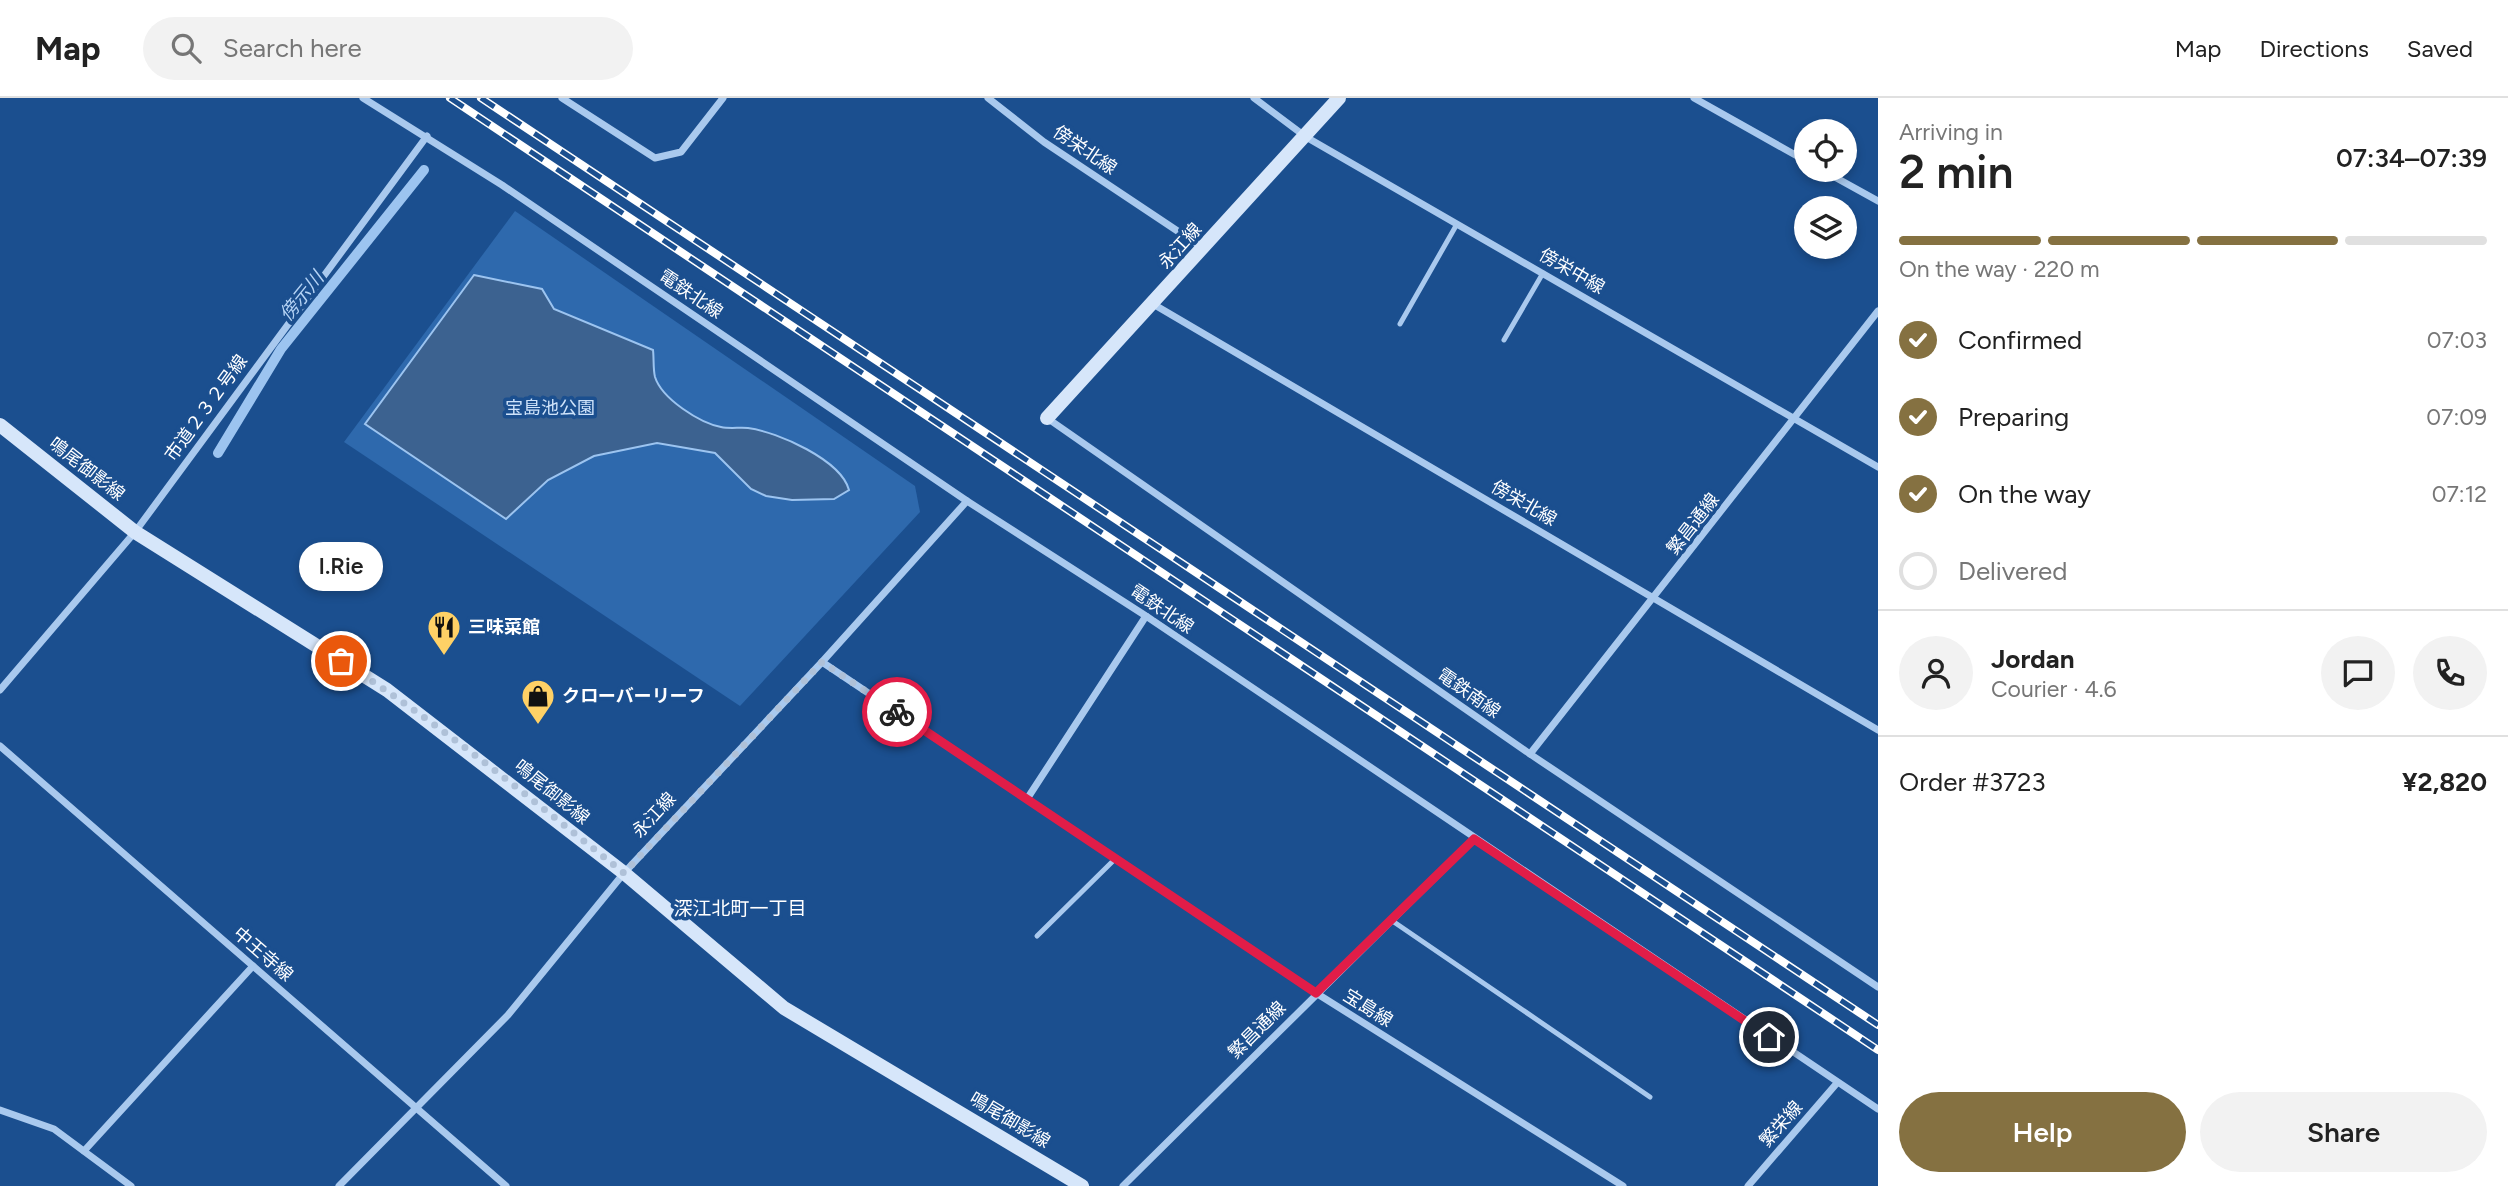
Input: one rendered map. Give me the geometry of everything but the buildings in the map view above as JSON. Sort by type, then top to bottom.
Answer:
[{"type":"street","name":"電鉄北線","points":[[363,98],[427,136],[967,501],[1146,616],[1878,1109]]},
{"type":"street","points":[[562,98],[655,158],[681,152],[723,98]]},
{"type":"street","name":"傍栄北線","points":[[988,98],[1044,142],[1203,248]]},
{"type":"street","name":"傍栄中線","points":[[1254,98],[1306,137],[1878,467]]},
{"type":"street","name":"永江線","points":[[1047,418],[1339,98]]},
{"type":"street","points":[[1694,98],[1794,154]]},
{"type":"street","name":"市道２３２号線","points":[[0,690],[135,532],[427,136]]},
{"type":"street","points":[[1844,182],[1878,201]]},
{"type":"street","name":"傍栄北線","points":[[1153,304],[1878,730]]},
{"type":"street","name":"繁昌通線","points":[[1530,754],[1878,311]]},
{"type":"street","name":"電鉄南線","points":[[1047,418],[1530,754],[1878,987]]},
{"type":"street","name":"鳴尾御影線","points":[[0,425],[135,532],[387,690],[624,873],[784,1007],[1082,1186]]},
{"type":"street","name":"永江線","points":[[339,1186],[508,1015],[624,873],[822,662],[967,501]]},
{"type":"street","points":[[1027,799],[1146,616]]},
{"type":"street","name":"宝島線","points":[[822,662],[1316,993],[1623,1186]]},
{"type":"street","name":"中王寺線","points":[[0,746],[506,1186]]},
{"type":"street","name":"繁昌通線","points":[[1123,1186],[1474,839]]},
{"type":"street","points":[[84,1151],[253,966]]},
{"type":"street","name":"繁栄線","points":[[1748,1186],[1837,1083]]},
{"type":"street","points":[[0,1110],[54,1129],[131,1186]]},
{"type":"lane","points":[[1399,324],[1457,223]]},
{"type":"lane","points":[[1504,340],[1543,273]]},
{"type":"lane","points":[[1037,936],[1115,859]]},
{"type":"lane","points":[[1391,920],[1650,1097]]},
{"type":"green space","name":"宝島池公園","points":[[515,211],[915,486],[920,512],[740,706],[344,442]]},
{"type":"shaded area","points":[[474,275],[542,289],[554,309],[653,350],[654,374],[659,385],[665,394],[683,409],[712,425],[748,428],[791,441],[834,468],[849,490],[834,499],[792,500],[766,496],[751,489],[715,453],[657,443],[594,456],[548,480],[506,519],[365,424]]},
{"type":"waterway","name":"傍示川","points":[[218,453],[281,349],[424,170]]},
{"type":"railway","points":[[450,98],[1878,1050]]},
{"type":"railway","points":[[481,98],[1878,1025]]},
{"type":"way so far","points":[[341,661],[387,690],[481,760],[624,873],[822,662],[897,712]]},
{"type":"place","name":"三味菜館","points":[[444,657]]},
{"type":"place","name":"I.Rie","points":[[341,661]]},
{"type":"place","name":"クローバーリーフ","points":[[538,726]]},
{"type":"district","name":"深江北町一丁目","points":[[740,908]]},
{"type":"route","points":[[897,712],[1316,993],[1474,839],[1769,1037]]}]
